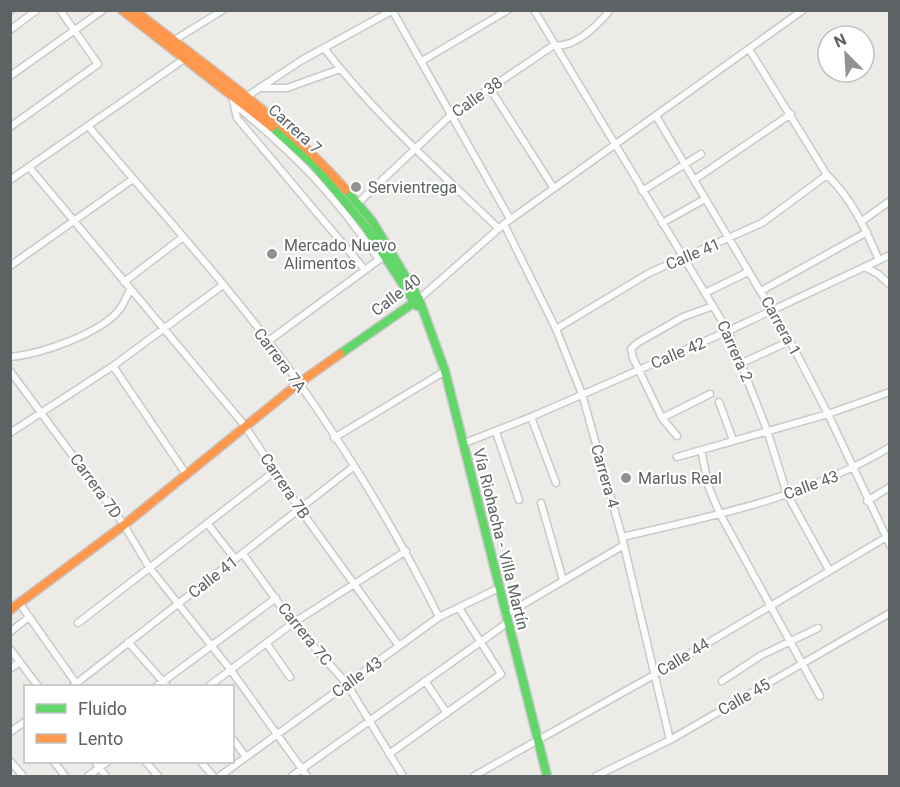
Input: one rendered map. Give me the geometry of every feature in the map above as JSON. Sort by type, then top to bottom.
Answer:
[{"type":"main road","name":"Carrera 7","points":[[122,10],[246,97],[290,131],[318,158],[357,204],[384,255]]},
{"type":"main road","name":"Carrera 7","points":[[134,10],[173,41],[233,100],[283,135],[313,164],[352,208],[417,300]]},
{"type":"main road","name":"Vía Riohacha - Villa Martín","points":[[417,300],[445,371],[547,777]]},
{"type":"main road","name":"Calle 40","points":[[10,610],[124,525],[299,383],[417,300]]},
{"type":"street","points":[[10,30],[37,10]]},
{"type":"street","points":[[10,127],[98,63],[60,10]]},
{"type":"street","points":[[10,76],[103,10]]},
{"type":"street","points":[[173,41],[223,10]]},
{"type":"street","points":[[422,61],[508,10]]},
{"type":"street","points":[[534,10],[554,45]]},
{"type":"street","name":"Calle 38","points":[[357,204],[452,114],[554,45],[562,46],[577,40],[610,10]]},
{"type":"street","name":"Calle 40","points":[[417,300],[510,219],[803,10]]},
{"type":"street","points":[[246,97],[324,48],[392,11],[510,219]]},
{"type":"street","name":"Carrera 2","points":[[554,45],[728,331],[768,430],[787,494],[829,570]]},
{"type":"street","points":[[324,48],[340,69],[415,149],[501,226]]},
{"type":"street","points":[[749,49],[827,175],[843,190],[862,220],[879,260]]},
{"type":"street","points":[[10,180],[187,57]]},
{"type":"street","points":[[260,88],[295,86],[340,69]]},
{"type":"street","points":[[489,87],[553,187]]},
{"type":"street","points":[[233,100],[237,118],[365,270]]},
{"type":"street","points":[[694,180],[791,114]]},
{"type":"street","name":"Carrera 1","points":[[656,116],[790,341],[828,414],[867,501],[890,545]]},
{"type":"street","name":"Carrera 7A","points":[[88,126],[223,285],[299,383],[406,550],[439,617]]},
{"type":"street","points":[[642,191],[701,154]]},
{"type":"street","name":"Carrera 7B","points":[[29,167],[245,426],[300,508],[399,646]]},
{"type":"street","name":"Calle 41","points":[[556,330],[649,273],[682,256],[762,223],[827,175]]},
{"type":"street","points":[[10,266],[133,179]]},
{"type":"street","points":[[662,223],[705,199]]},
{"type":"street","points":[[862,220],[890,201]]},
{"type":"street","name":"Carrera 4","points":[[501,226],[556,330],[582,394],[622,537],[670,740]]},
{"type":"street","points":[[761,291],[867,232]]},
{"type":"street","points":[[124,282],[183,237]]},
{"type":"street","points":[[267,342],[384,255]]},
{"type":"street","name":"Calle 42","points":[[462,444],[496,432],[728,331],[890,255]]},
{"type":"street","points":[[865,267],[878,274],[890,285]]},
{"type":"street","points":[[705,293],[748,272]]},
{"type":"street","points":[[10,433],[165,330],[223,285]]},
{"type":"street","points":[[10,357],[49,349],[103,324],[120,309],[131,289]]},
{"type":"street","points":[[677,436],[662,418],[631,349],[637,343],[683,317],[713,306]]},
{"type":"street","points":[[742,363],[790,341]]},
{"type":"street","points":[[113,366],[186,474]]},
{"type":"street","name":"Carrera 7D","points":[[10,371],[43,412],[124,525],[149,567],[230,669],[278,733],[307,777]]},
{"type":"street","points":[[334,438],[445,371]]},
{"type":"street","points":[[677,457],[828,414],[890,392]]},
{"type":"street","points":[[662,418],[710,394]]},
{"type":"street","points":[[718,402],[734,440]]},
{"type":"street","points":[[531,417],[556,483]]},
{"type":"street","points":[[496,432],[519,500]]},
{"type":"street","name":"Calle 43","points":[[622,537],[720,514],[787,494],[854,469],[890,447]]},
{"type":"street","points":[[701,450],[709,488],[720,514],[820,696]]},
{"type":"street","name":"Calle 41","points":[[77,685],[128,642],[353,467]]},
{"type":"street","points":[[78,623],[275,471]]},
{"type":"street","points":[[867,501],[890,487]]},
{"type":"street","points":[[541,503],[562,580]]},
{"type":"street","points":[[207,523],[235,559]]},
{"type":"street","name":"Calle 44","points":[[474,777],[654,675],[887,536]]},
{"type":"street","points":[[292,777],[482,640],[506,619],[562,580],[624,545]]},
{"type":"street","points":[[211,685],[230,669],[267,645],[293,623],[406,550]]},
{"type":"street","name":"Carrera 7C","points":[[243,554],[293,623],[347,684],[403,777]]},
{"type":"street","name":"Calle 43","points":[[220,777],[439,617],[499,588]]},
{"type":"street","points":[[128,642],[165,684],[211,645],[276,598]]},
{"type":"street","points":[[20,604],[75,685]]},
{"type":"street","points":[[389,754],[501,674],[482,640],[459,608]]},
{"type":"street","name":"Calle 45","points":[[597,777],[670,740],[890,613]]},
{"type":"street","points":[[10,632],[29,617]]},
{"type":"street","points":[[722,681],[790,641],[818,628]]},
{"type":"street","points":[[267,645],[290,677]]},
{"type":"street","points":[[10,649],[37,685]]},
{"type":"street","points":[[10,669],[20,662]]},
{"type":"street","points":[[425,681],[447,713]]},
{"type":"street","points":[[10,732],[24,723]]},
{"type":"street","points":[[234,741],[246,757]]},
{"type":"street","points":[[10,761],[22,777]]},
{"type":"street","points":[[55,763],[65,777]]},
{"type":"street","points":[[147,763],[158,777]]},
{"type":"street","points":[[202,763],[213,777]]},
{"type":"street","points":[[88,777],[97,764],[106,777]]},
{"type":"traffic: fast","points":[[272,127],[313,164],[365,226],[417,306]]},
{"type":"traffic: fast","points":[[346,190],[372,221],[419,299],[445,371],[547,776]]},
{"type":"traffic: fast","points":[[340,354],[419,299]]},
{"type":"traffic: slow","points":[[122,10],[272,127]]},
{"type":"traffic: slow","points":[[134,10],[271,117],[346,190]]},
{"type":"traffic: slow","points":[[10,610],[124,525],[299,383],[340,354]]},
{"type":"place","name":"Servientrega","points":[[356,187]]},
{"type":"place","name":"Mercado Nuevo Alimentos","points":[[272,254]]},
{"type":"place","name":"Marlus Real","points":[[626,478]]}]
